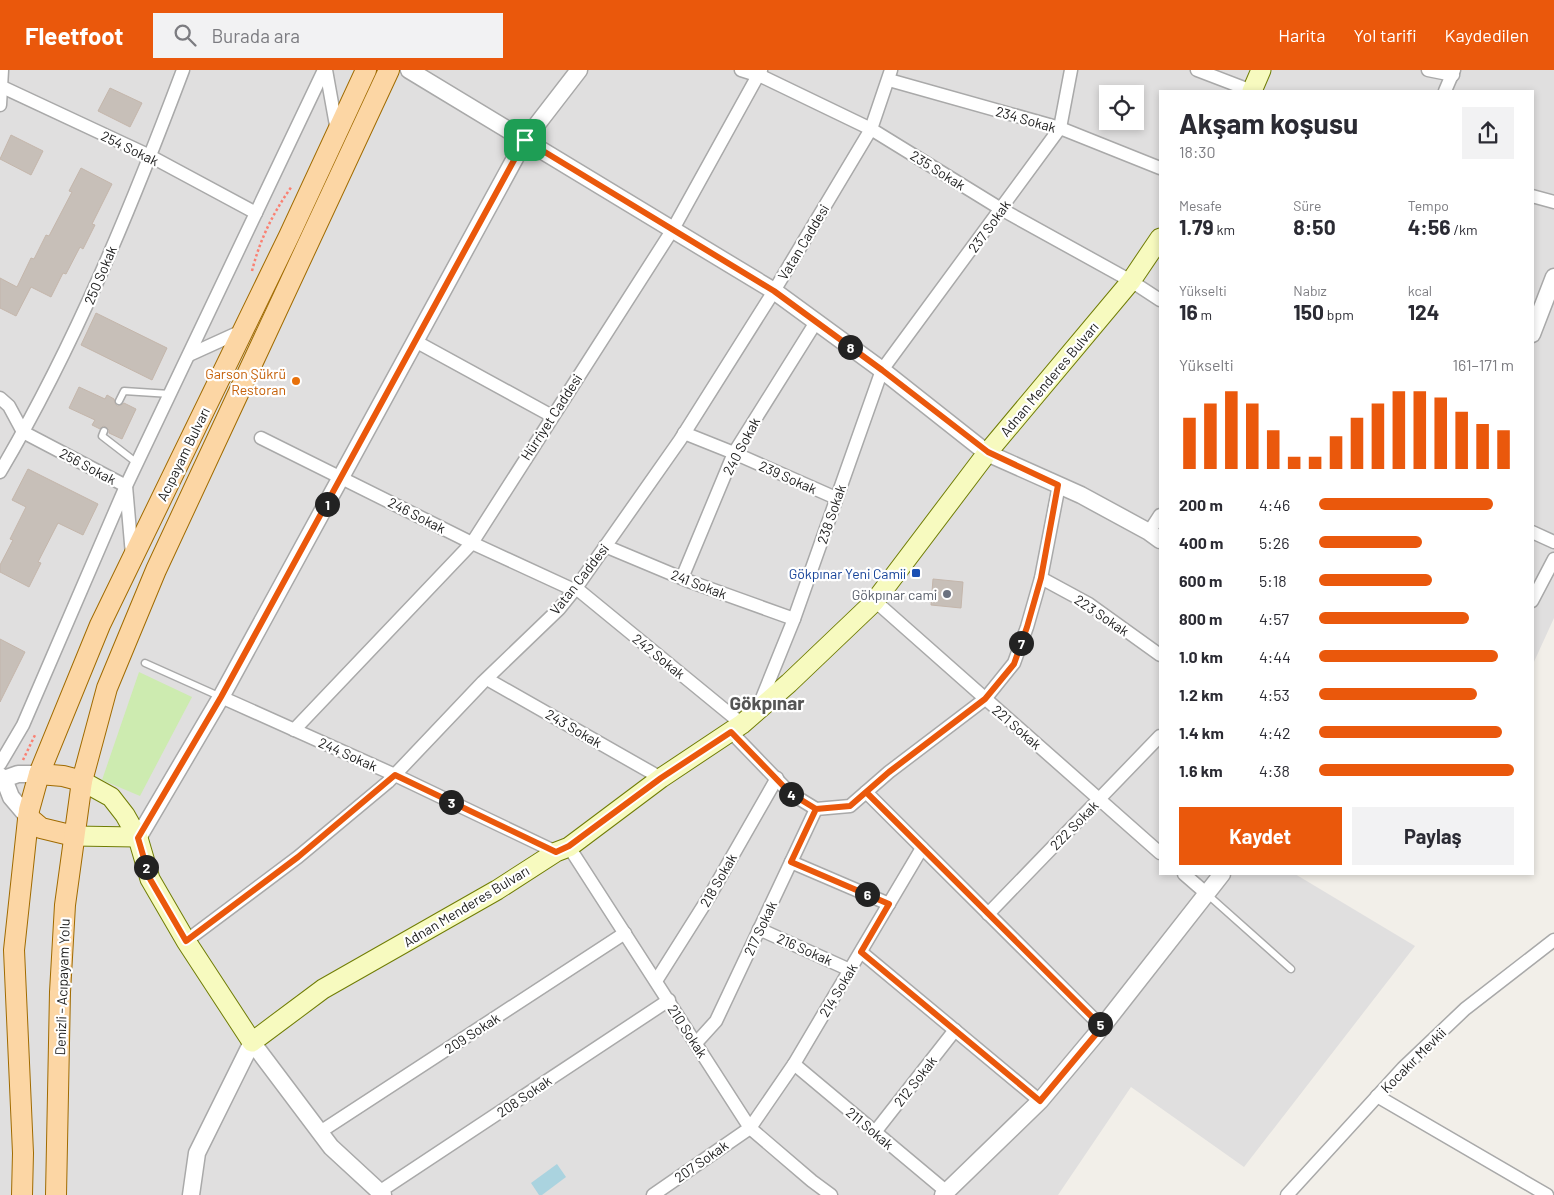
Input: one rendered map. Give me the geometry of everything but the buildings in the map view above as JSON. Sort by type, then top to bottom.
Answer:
[{"type":"main road","name":"Acıpayam Bulvarı","points":[[28,817],[39,774],[100,625],[244,330],[366,70]]},
{"type":"main road","name":"Acıpayam Bulvarı","points":[[82,781],[107,688],[156,570],[389,70]]},
{"type":"main road","points":[[1252,90],[1261,71]]},
{"type":"main road","name":"Adnan Menderes Bulvarı","points":[[252,1042],[323,989],[497,890],[562,849],[661,778],[743,723],[789,683],[875,601],[988,452],[1131,280],[1159,239]]},
{"type":"main road","points":[[39,774],[63,776],[82,781],[111,797],[125,815],[137,838],[150,879],[186,941],[252,1042]]},
{"type":"main road","name":"Denizli - Acıpayam Yolu","points":[[56,1195],[58,1177],[60,992],[65,906],[82,781]]},
{"type":"main road","points":[[28,817],[41,828],[74,836],[137,838]]},
{"type":"main road","points":[[22,1195],[23,1153],[14,950],[28,817]]},
{"type":"street","points":[[0,105],[2,70]]},
{"type":"street","name":"250 Sokak","points":[[0,472],[24,432],[80,320],[150,156],[183,70]]},
{"type":"street","points":[[325,70],[337,131]]},
{"type":"street","points":[[28,817],[11,797],[1,773],[126,486],[325,70]]},
{"type":"street","points":[[408,70],[774,291],[882,370],[988,452],[1058,485],[1154,536],[1159,518]]},
{"type":"street","points":[[137,838],[221,697],[525,140],[579,70]]},
{"type":"street","name":"235 Sokak","points":[[741,70],[760,73],[872,129],[1001,209],[1131,280],[1159,299]]},
{"type":"street","name":"237 Sokak","points":[[882,370],[1060,128],[1071,70]]},
{"type":"street","points":[[1197,70],[1249,90]]},
{"type":"street","points":[[1428,70],[1454,72],[1446,90]]},
{"type":"street","name":"Hürriyet Caddesi","points":[[294,730],[472,543],[672,229],[760,73]]},
{"type":"street","name":"234 Sokak","points":[[890,75],[1060,128],[1159,168]]},
{"type":"street","name":"Vatan Caddesi","points":[[186,941],[298,857],[395,775],[487,679],[559,608],[575,589],[684,433],[774,291],[872,129],[890,75]]},
{"type":"street","name":"254 Sokak","points":[[1,86],[150,156],[256,213]]},
{"type":"street","points":[[1534,197],[1554,202]]},
{"type":"street","points":[[1534,329],[1554,278]]},
{"type":"street","name":"240 Sokak","points":[[682,578],[734,453],[816,322]]},
{"type":"street","points":[[189,355],[244,330]]},
{"type":"street","points":[[416,341],[552,416]]},
{"type":"street","name":"238 Sokak","points":[[743,723],[794,619],[882,370]]},
{"type":"street","points":[[0,398],[9,406],[24,432]]},
{"type":"street","name":"256 Sokak","points":[[24,432],[126,486],[132,558]]},
{"type":"street","name":"239 Sokak","points":[[684,433],[836,498]]},
{"type":"street","name":"246 Sokak","points":[[261,438],[472,543],[575,589]]},
{"type":"street","points":[[816,809],[850,806],[889,772],[985,699],[1014,664],[1041,578],[1058,485]]},
{"type":"street","points":[[1534,533],[1554,542]]},
{"type":"street","name":"241 Sokak","points":[[605,546],[682,578],[794,619]]},
{"type":"street","points":[[1534,598],[1554,559]]},
{"type":"street","name":"223 Sokak","points":[[1041,578],[1089,604],[1159,654]]},
{"type":"street","name":"242 Sokak","points":[[575,589],[743,723],[777,778],[790,793],[816,809]]},
{"type":"street","name":"221 Sokak","points":[[875,601],[1159,852]]},
{"type":"street","name":"243 Sokak","points":[[487,679],[661,778]]},
{"type":"street","name":"244 Sokak","points":[[221,697],[562,849]]},
{"type":"street","name":"222 Sokak","points":[[988,914],[1159,737]]},
{"type":"street","points":[[1,773],[39,774]]},
{"type":"street","name":"218 Sokak","points":[[656,981],[709,897],[777,778]]},
{"type":"street","points":[[866,792],[1102,1027]]},
{"type":"street","name":"217 Sokak","points":[[696,1043],[716,1021],[816,809]]},
{"type":"street","name":"214 Sokak","points":[[750,1128],[794,1064],[922,848]]},
{"type":"street","name":"210 Sokak","points":[[562,849],[625,933],[750,1128],[831,1195]]},
{"type":"street","points":[[791,862],[889,904]]},
{"type":"street","points":[[1185,875],[1207,894]]},
{"type":"street","points":[[945,1193],[1040,1101],[1102,1027],[1221,875]]},
{"type":"street","name":"216 Sokak","points":[[759,929],[850,970]]},
{"type":"street","name":"209 Sokak","points":[[320,1132],[625,933]]},
{"type":"street","name":"Kocakır Mevkii","points":[[1287,1195],[1403,1068],[1465,1010],[1554,940]]},
{"type":"street","points":[[861,952],[1040,1101]]},
{"type":"street","name":"208 Sokak","points":[[380,1194],[669,1000]]},
{"type":"street","name":"212 Sokak","points":[[875,1132],[955,1030]]},
{"type":"street","points":[[191,1195],[197,1153],[252,1042],[331,1147],[380,1194]]},
{"type":"street","name":"211 Sokak","points":[[794,1064],[945,1193]]},
{"type":"street","points":[[1377,1096],[1547,1195]]},
{"type":"street","name":"207 Sokak","points":[[659,1194],[750,1128]]},
{"type":"lane","points":[[119,401],[124,391],[170,394]]},
{"type":"lane","points":[[104,431],[102,436],[137,463]]},
{"type":"lane","points":[[145,663],[221,697]]},
{"type":"lane","points":[[1207,894],[1291,969]]},
{"type":"shaded area","points":[[0,70],[1554,70],[1554,618],[1534,662],[1534,90],[1159,90],[1159,875],[1297,875],[1415,946],[1244,1167],[1131,1087],[1058,1195],[0,1195]]},
{"type":"green space","points":[[139,672],[192,697],[140,796],[102,780]]},
{"type":"water","points":[[557,1164],[566,1177],[542,1195],[539,1195],[531,1183]]},
{"type":"place","name":"Garson Şükrü Restoran","points":[[296,381]]},
{"type":"place","name":"Gökpınar Yeni Camii","points":[[916,573]]},
{"type":"place","name":"Gökpınar cami","points":[[947,594]]},
{"type":"district","name":"Gökpınar","points":[[767,702]]},
{"type":"route","points":[[525,140],[221,697],[138,838],[150,879],[186,941],[298,857],[395,775],[556,852],[569,846],[661,778],[731,732],[790,793],[816,809],[850,806],[866,792],[988,914],[1102,1027],[1040,1101],[861,952],[889,904],[791,862],[816,809],[850,806],[889,772],[985,699],[1014,664],[1041,578],[1058,485],[988,452],[882,370],[774,291],[525,140]]}]
